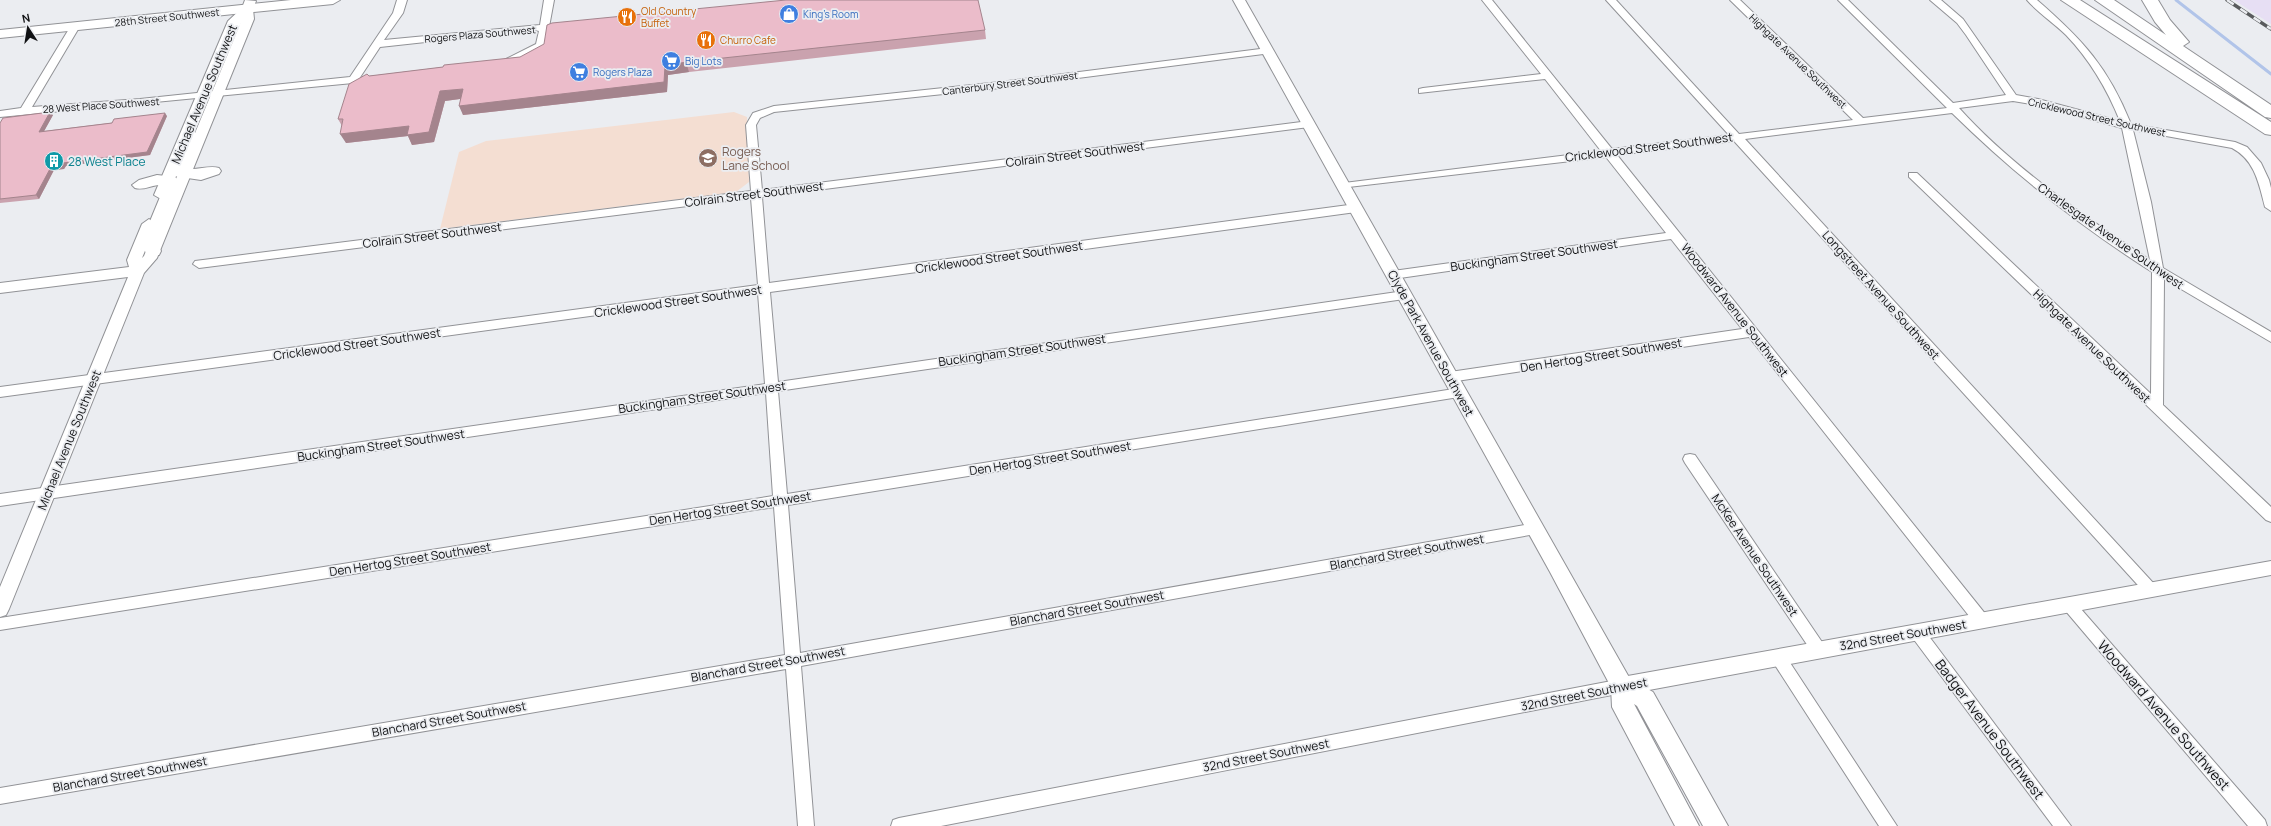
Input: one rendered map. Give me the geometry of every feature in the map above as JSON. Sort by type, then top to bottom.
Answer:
[{"type":"highway","points":[[2069,0],[2271,129]]},
{"type":"highway","points":[[2085,0],[2271,129]]},
{"type":"highway","points":[[2103,0],[2265,109]]},
{"type":"highway","points":[[2150,0],[2159,16],[2175,36],[2265,109]]},
{"type":"main road","name":"28th Street Southwest","points":[[0,34],[249,4],[333,0]]},
{"type":"main road","name":"Clyde Park Avenue Southwest","points":[[1239,0],[1536,529],[1622,686],[1623,707],[1687,826]]},
{"type":"main road","points":[[153,251],[149,243],[176,177],[180,174],[178,170],[188,146],[188,132]]},
{"type":"main road","points":[[151,180],[203,175],[214,171],[195,167],[176,177]]},
{"type":"main road","points":[[1622,686],[1645,699],[1716,826]]},
{"type":"street","points":[[353,80],[398,13],[402,0]]},
{"type":"street","points":[[492,66],[505,64],[541,45],[549,0]]},
{"type":"street","name":"Woodward Avenue Southwest","points":[[1487,0],[1982,620]]},
{"type":"street","name":"Longstreet Avenue Southwest","points":[[1610,0],[2151,590]]},
{"type":"street","name":"Highgate Avenue Southwest","points":[[1735,0],[1861,122]]},
{"type":"street","name":"Charlesgate Avenue Southwest","points":[[1843,0],[1953,108],[2037,184],[2158,271],[2271,338]]},
{"type":"street","points":[[1935,0],[1960,21],[2013,98]]},
{"type":"street","points":[[2032,0],[2070,34],[2090,57],[2113,92],[2127,126],[2145,202],[2158,271],[2158,386],[2156,407]]},
{"type":"street","name":"Michael Avenue Southwest","points":[[138,271],[134,260],[218,93],[248,19],[249,4]]},
{"type":"street","name":"Michael Avenue Southwest","points":[[188,132],[234,21],[249,4]]},
{"type":"street","points":[[24,111],[75,26]]},
{"type":"street","name":"Rogers Plaza Southwest","points":[[377,44],[536,27],[544,30],[576,26]]},
{"type":"street","name":"Canterbury Street Southwest","points":[[756,194],[751,126],[753,118],[760,113],[774,109],[1008,84],[1268,51]]},
{"type":"street","points":[[1423,91],[1548,76]]},
{"type":"street","name":"28 West Place Southwest","points":[[0,114],[156,101],[294,84],[365,80]]},
{"type":"street","name":"Cricklewood Street Southwest","points":[[1344,186],[1736,136],[1861,122],[1953,108],[1994,99],[2013,98],[2038,102],[2127,126],[2225,142],[2243,148],[2257,163],[2271,207]]},
{"type":"street","name":"Colrain Street Southwest","points":[[199,264],[1309,124]]},
{"type":"street","name":"Highgate Avenue Southwest","points":[[1913,175],[2271,516]]},
{"type":"street","points":[[756,194],[806,826]]},
{"type":"street","name":"Cricklewood Street Southwest","points":[[0,392],[1356,208]]},
{"type":"street","name":"Buckingham Street Southwest","points":[[1393,275],[1676,235]]},
{"type":"street","name":"Michael Avenue Southwest","points":[[0,609],[138,271],[150,258],[153,251]]},
{"type":"street","points":[[0,288],[138,271]]},
{"type":"street","name":"Buckingham Street Southwest","points":[[0,500],[1404,295]]},
{"type":"street","name":"Den Hertog Street Southwest","points":[[1450,378],[1752,332]]},
{"type":"street","name":"Den Hertog Street Southwest","points":[[0,624],[1460,393]]},
{"type":"street","name":"McKee Avenue Southwest","points":[[1690,459],[1819,650]]},
{"type":"street","name":"Blanchard Street Southwest","points":[[0,796],[792,660],[1536,529]]},
{"type":"street","name":"32nd Street Southwest","points":[[899,826],[1622,686],[2271,568]]},
{"type":"street","name":"Woodward Avenue Southwest","points":[[2069,604],[2259,826]]},
{"type":"street","name":"Badger Avenue Southwest","points":[[1917,632],[2063,826]]},
{"type":"street","points":[[1778,657],[1889,826]]},
{"type":"shaded area","points":[[2234,0],[2271,0],[2271,24]]},
{"type":"shaded area","points":[[734,112],[747,117],[749,182],[736,192],[440,229],[459,152],[486,141]]},
{"type":"building","name":"Rogers Plaza","points":[[786,0],[978,0],[985,30],[686,62],[665,66],[664,82],[459,106],[463,89],[440,91],[429,132],[407,135],[409,126],[340,134],[343,119],[338,119],[349,84],[367,74],[369,76],[443,67],[444,65],[520,57],[544,44],[547,25],[552,23]]},
{"type":"building","name":"28 West Place","points":[[50,112],[39,132],[112,123],[114,119],[165,113],[147,152],[63,163],[62,166],[51,167],[36,195],[0,199],[0,123],[3,118]]},
{"type":"waterway","points":[[2176,0],[2271,74]]},
{"type":"railway","points":[[2227,0],[2271,29]]},
{"type":"place","name":"King's Room","points":[[789,14]]},
{"type":"place","name":"Old Country Buffet","points":[[627,17]]},
{"type":"place","name":"Churro Cafe","points":[[706,40]]},
{"type":"place","name":"Big Lots","points":[[671,61]]},
{"type":"place","name":"Rogers Plaza","points":[[579,72]]},
{"type":"place","name":"Rogers Lane School","points":[[708,158]]},
{"type":"place","name":"28 West Place","points":[[54,161]]}]
